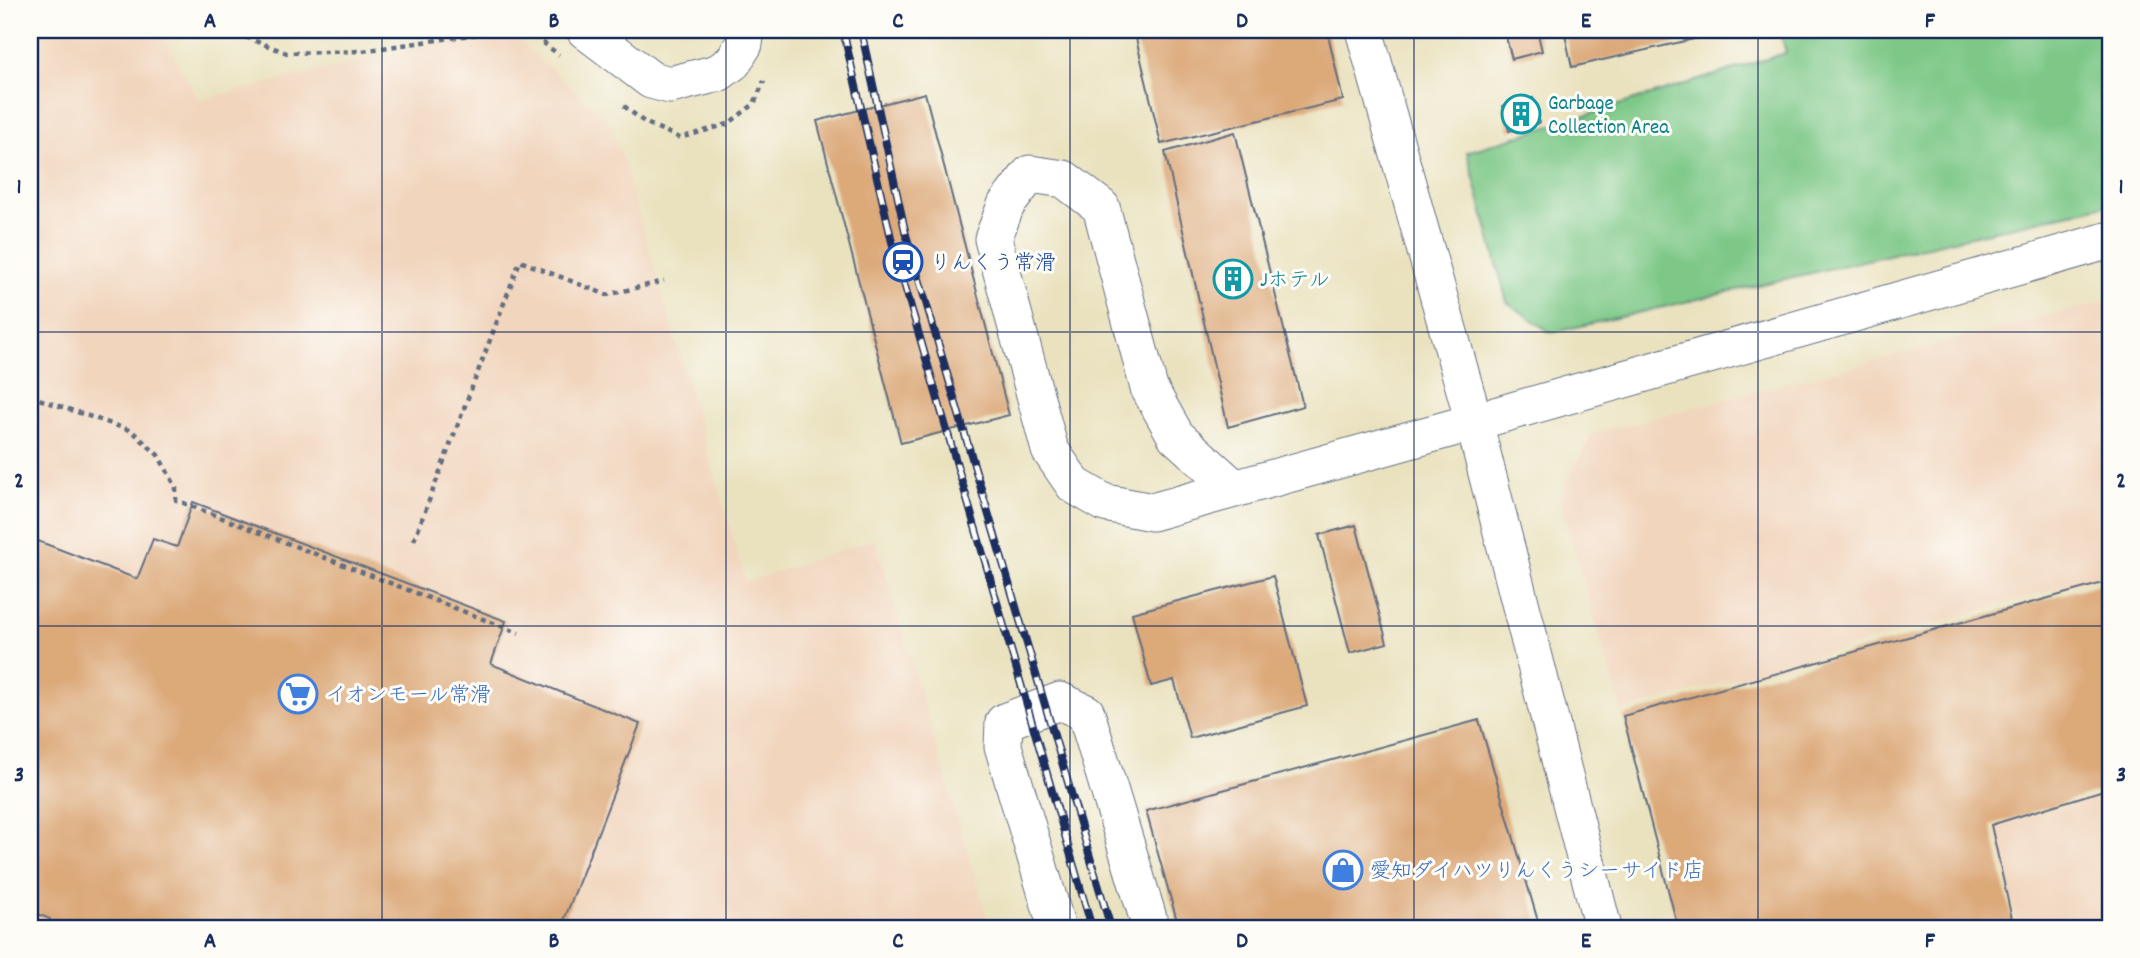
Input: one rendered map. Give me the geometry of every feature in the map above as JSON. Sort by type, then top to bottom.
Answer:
[{"type":"street","points":[[585,30],[651,80],[670,85],[718,73],[733,62],[744,44],[746,30]]},
{"type":"street","points":[[617,30],[621,45],[633,68]]},
{"type":"street","points":[[1363,30],[1474,422],[1603,928]]},
{"type":"street","points":[[1235,489],[1175,436],[1149,388],[1101,206],[1064,179],[1030,174],[1006,205],[993,239],[1050,450],[1074,485],[1105,503],[1152,512],[1235,489],[1474,422],[2110,240]]},
{"type":"street","points":[[1057,928],[1003,747],[1004,722],[1060,701],[1086,713],[1151,928]]},
{"type":"path","points":[[227,30],[287,53],[362,51],[505,30]]},
{"type":"path","points":[[414,540],[520,261],[607,295],[664,281]]},
{"type":"path","points":[[30,396],[132,431],[158,455],[176,487],[176,500],[519,633]]},
{"type":"shaded area","name":"イオンモール常滑","points":[[30,30],[159,30],[199,100],[490,30],[508,30],[610,123],[746,582],[875,539],[990,928],[30,928]]},
{"type":"shaded area","points":[[2110,300],[2110,574],[1622,711],[1559,498],[1592,434]]},
{"type":"shaded area","points":[[2110,792],[2110,928],[2018,928],[1995,826]]},
{"type":"green space","points":[[1780,30],[2110,30],[2110,204],[1551,333],[1507,302],[1467,152],[1786,53]]},
{"type":"building","points":[[1134,30],[1327,30],[1343,100],[1161,144]]},
{"type":"building","points":[[1504,30],[1537,30],[1542,51],[1512,59]]},
{"type":"building","points":[[1564,30],[1729,30],[1729,31],[1572,67]]},
{"type":"building","points":[[925,93],[1009,415],[901,443],[817,121]]},
{"type":"building","name":"Garbage Collection Area","points":[[1533,98],[1539,123],[1509,131],[1503,106]]},
{"type":"building","name":"Jホテル","points":[[1235,132],[1303,406],[1228,427],[1165,152]]},
{"type":"building","name":"イオンモール常滑","points":[[193,502],[506,621],[491,664],[640,724],[561,928],[47,928],[50,919],[30,911],[30,538],[137,579],[153,539],[177,547]]},
{"type":"building","points":[[1356,525],[1387,643],[1350,653],[1319,535]]},
{"type":"building","points":[[1273,576],[1307,706],[1190,738],[1174,680],[1151,686],[1132,613]]},
{"type":"building","points":[[2110,581],[2110,788],[1991,825],[2014,928],[1678,928],[1623,716]]},
{"type":"building","name":"愛知ダイハツりんくうシーサイド店","points":[[1479,720],[1540,928],[1179,928],[1146,811]]},
{"type":"railway","points":[[843,30],[892,242],[1092,928]]},
{"type":"railway","points":[[861,30],[906,235],[1111,928]]},
{"type":"place","name":"Garbage Collection Area","points":[[1521,114]]},
{"type":"place","name":"りんくう常滑","points":[[903,262]]},
{"type":"place","name":"Jホテル","points":[[1233,279]]},
{"type":"place","name":"イオンモール常滑","points":[[298,694]]},
{"type":"place","name":"愛知ダイハツりんくうシーサイド店","points":[[1343,870]]}]
